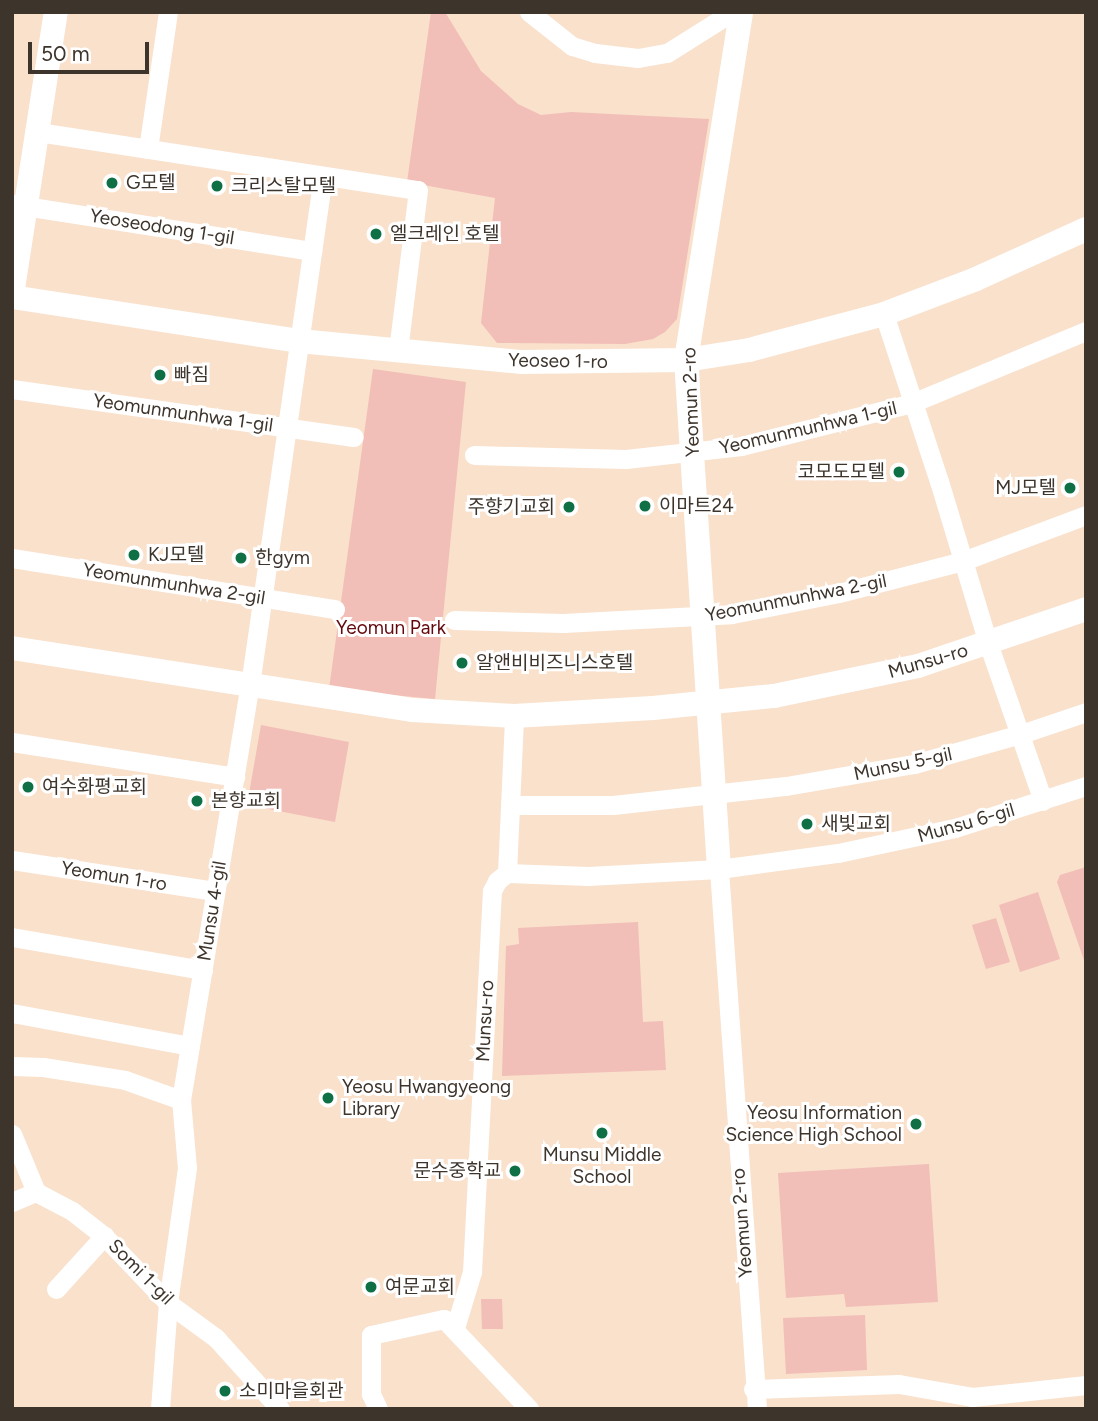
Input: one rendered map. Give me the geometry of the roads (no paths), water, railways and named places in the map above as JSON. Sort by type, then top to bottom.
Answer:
[{"type":"street","points":[[12,296],[20,205],[38,132],[56,12]]},
{"type":"street","points":[[148,149],[168,12]]},
{"type":"street","points":[[530,12],[572,46],[595,53],[638,58],[667,53],[732,12]]},
{"type":"street","name":"Yeomun 2-ro","points":[[741,12],[686,360],[753,1389],[757,1409]]},
{"type":"street","points":[[38,132],[418,190],[398,350]]},
{"type":"street","name":"Munsu 4-gil","points":[[160,1409],[169,1303],[187,1168],[181,1100],[250,685],[323,176]]},
{"type":"street","name":"Yeoseodong 1-gil","points":[[20,205],[312,251]]},
{"type":"street","name":"Yeoseo 1-ro","points":[[12,296],[299,341],[535,362],[686,360],[749,350],[884,314],[976,279],[1086,229]]},
{"type":"street","points":[[884,314],[988,643],[1043,800]]},
{"type":"street","name":"Yeomunmunhwa 1-gil","points":[[474,455],[584,460],[692,454],[741,446],[912,403],[1086,331]]},
{"type":"street","name":"Yeomunmunhwa 1-gil","points":[[12,388],[354,437]]},
{"type":"street","name":"Yeomunmunhwa 2-gil","points":[[454,620],[563,623],[732,614],[839,593],[963,561],[1086,515]]},
{"type":"street","name":"Yeomunmunhwa 2-gil","points":[[12,558],[335,609]]},
{"type":"street","name":"Munsu-ro","points":[[12,648],[413,710],[514,716],[774,696],[918,666],[1086,609]]},
{"type":"street","name":"Munsu 5-gil","points":[[715,796],[915,764],[1021,734],[1086,712]]},
{"type":"street","name":"Munsu-ro","points":[[455,1328],[472,1272],[492,891],[496,881],[507,873],[514,716]]},
{"type":"street","points":[[12,742],[234,777]]},
{"type":"street","name":"Munsu 6-gil","points":[[719,869],[881,845],[956,828],[1086,786]]},
{"type":"street","points":[[510,805],[612,805],[715,796]]},
{"type":"street","name":"Yeomun 1-ro","points":[[12,860],[215,891]]},
{"type":"street","points":[[507,873],[588,876],[719,869]]},
{"type":"street","points":[[12,937],[202,970]]},
{"type":"street","points":[[12,1013],[190,1046]]},
{"type":"street","points":[[12,1066],[43,1067],[125,1080],[181,1100]]},
{"type":"street","points":[[12,1134],[36,1192],[12,1202]]},
{"type":"street","name":"Somi 1-gil","points":[[36,1192],[72,1212],[104,1236],[169,1303],[216,1338],[280,1409]]},
{"type":"street","points":[[56,1289],[104,1236]]},
{"type":"street","points":[[378,1409],[371,1394],[371,1335],[442,1320],[455,1328],[529,1409]]},
{"type":"street","points":[[753,1389],[892,1384],[972,1397],[1086,1385]]},
{"type":"place","name":"G모텔","points":[[112,183]]},
{"type":"place","name":"크리스탈모텔","points":[[217,186]]},
{"type":"place","name":"엘크레인 호텔","points":[[376,234]]},
{"type":"place","name":"빠짐","points":[[160,375]]},
{"type":"place","name":"코모도모텔","points":[[899,472]]},
{"type":"place","name":"MJ모텔","points":[[1070,488]]},
{"type":"place","name":"이마트24","points":[[645,506]]},
{"type":"place","name":"주향기교회","points":[[569,507]]},
{"type":"place","name":"KJ모텔","points":[[134,555]]},
{"type":"place","name":"한gym","points":[[241,558]]},
{"type":"place","name":"알앤비비즈니스호텔","points":[[462,663]]},
{"type":"place","name":"여수화평교회","points":[[28,787]]},
{"type":"place","name":"본향교회","points":[[197,801]]},
{"type":"place","name":"새빛교회","points":[[807,824]]},
{"type":"place","name":"Yeosu Hwangyeong Library","points":[[328,1098]]},
{"type":"place","name":"Yeosu Information Science High School","points":[[916,1124]]},
{"type":"place","name":"Munsu Middle School","points":[[602,1133]]},
{"type":"place","name":"문수중학교","points":[[515,1171]]},
{"type":"place","name":"여문교회","points":[[371,1287]]},
{"type":"place","name":"소미마을회관","points":[[225,1391]]},
{"type":"park label","name":"Yeomun Park","points":[[391,628]]}]
